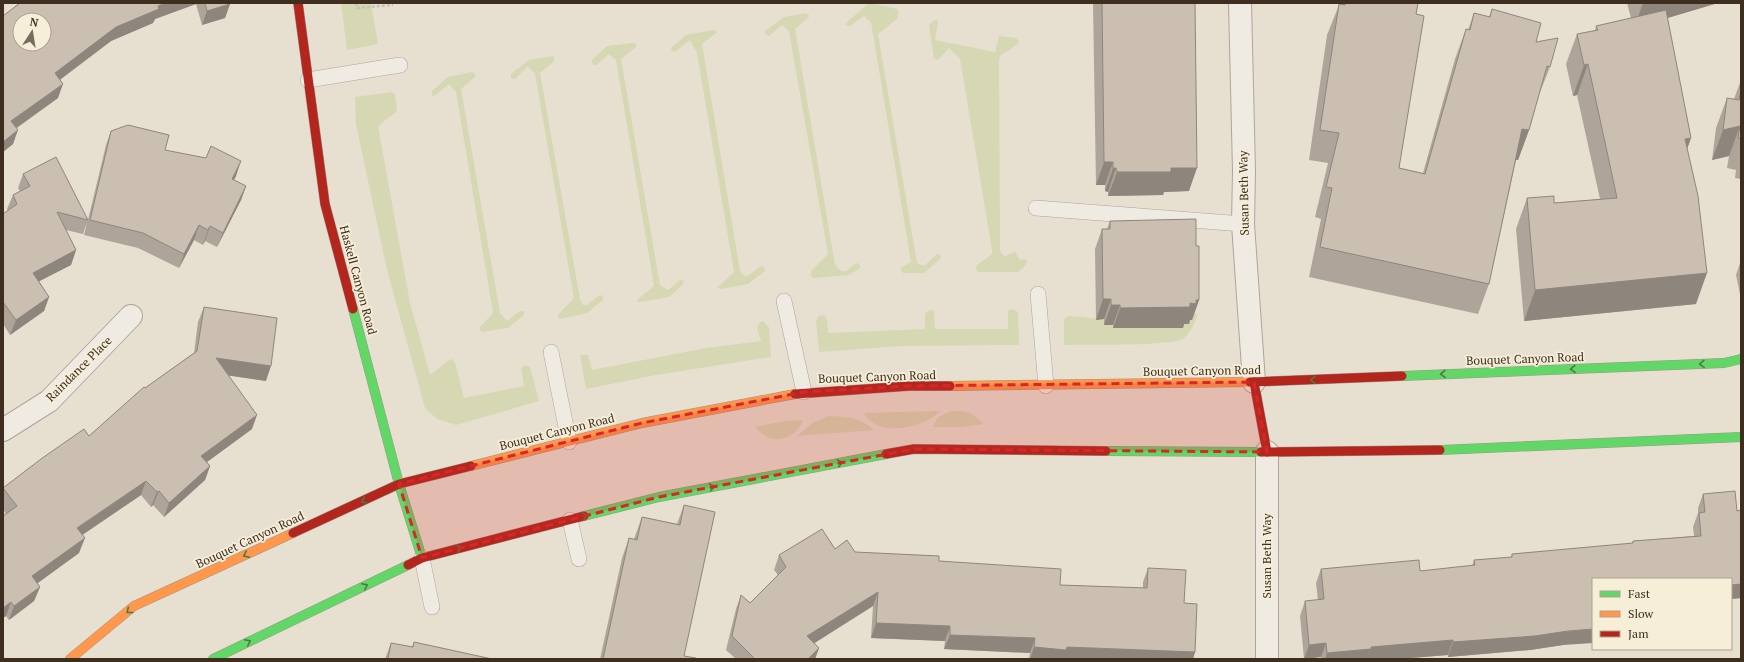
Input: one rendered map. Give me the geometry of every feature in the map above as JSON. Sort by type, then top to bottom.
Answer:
[{"type":"main road","name":"Haskell Canyon Road","points":[[298,3],[325,204],[399,484],[422,558]]},
{"type":"main road","name":"Bouquet Canyon Road","points":[[70,659],[134,606],[399,484],[642,423],[804,392],[909,386],[1046,386],[1254,382],[1724,363],[1741,359]]},
{"type":"main road","points":[[1254,382],[1267,452]]},
{"type":"main road","points":[[213,659],[422,558],[659,497],[914,449],[1267,452],[1430,450],[1741,437]]},
{"type":"street","name":"Susan Beth Way","points":[[1240,3],[1244,171],[1243,224],[1254,382]]},
{"type":"street","name":"Raindance Place","points":[[3,430],[49,401],[131,316]]},
{"type":"street","name":"Susan Beth Way","points":[[1267,452],[1267,659]]},
{"type":"lane","points":[[308,80],[400,65]]},
{"type":"lane","points":[[1036,208],[1243,224]]},
{"type":"lane","points":[[1038,294],[1046,386]]},
{"type":"lane","points":[[784,301],[804,392]]},
{"type":"lane","points":[[551,352],[569,442]]},
{"type":"lane","points":[[570,520],[579,559]]},
{"type":"lane","points":[[422,558],[432,607]]},
{"type":"path","points":[[356,3],[357,8],[393,5]]},
{"type":"highlighted area","points":[[1254,382],[1267,452],[914,449],[659,497],[422,558],[399,484],[642,423],[804,392],[909,386]]},
{"type":"green space","points":[[341,3],[371,3],[378,44],[347,50]]},
{"type":"green space","points":[[869,3],[897,9],[899,13],[897,19],[878,34],[917,263],[924,266],[937,254],[940,255],[941,258],[924,273],[903,273],[901,271],[901,268],[911,262],[871,22],[864,16],[850,26],[846,25],[847,22]]},
{"type":"green space","points":[[806,13],[809,17],[795,29],[835,265],[841,271],[846,271],[857,263],[859,264],[860,268],[849,275],[814,278],[811,276],[811,271],[828,254],[789,31],[782,25],[769,36],[766,35],[765,31],[784,17]]},
{"type":"green space","points":[[937,20],[935,40],[995,52],[999,36],[1016,38],[1019,41],[1018,44],[1000,56],[999,60],[1000,249],[1001,253],[1005,256],[1015,252],[1020,260],[1027,260],[1026,265],[1018,272],[978,272],[976,269],[976,266],[992,254],[992,250],[960,59],[949,48],[938,60],[934,59],[929,25],[933,21]]},
{"type":"green space","points":[[713,30],[717,32],[702,44],[740,271],[746,277],[761,266],[764,267],[765,271],[748,284],[721,289],[717,288],[734,272],[697,53],[690,40],[675,52],[671,50],[672,47],[686,35]]},
{"type":"green space","points":[[633,43],[636,44],[636,47],[621,59],[660,285],[668,290],[680,280],[684,281],[683,284],[669,297],[640,302],[637,302],[638,299],[654,286],[616,60],[609,54],[596,65],[593,65],[592,60],[607,46]]},
{"type":"green space","points":[[553,56],[555,60],[540,73],[580,299],[583,305],[587,305],[600,295],[603,296],[603,300],[587,313],[560,319],[558,318],[558,315],[574,298],[535,74],[528,66],[515,79],[511,78],[511,74],[529,60]]},
{"type":"green space","points":[[472,72],[475,74],[475,77],[461,89],[500,313],[507,321],[520,311],[524,311],[524,315],[508,328],[482,332],[480,327],[493,313],[456,92],[449,84],[436,95],[432,96],[432,91],[448,77]]},
{"type":"green space","points":[[392,92],[395,94],[397,111],[378,126],[410,303],[430,375],[452,359],[455,362],[464,398],[524,386],[521,368],[525,365],[530,367],[539,401],[456,425],[437,419],[425,408],[387,270],[356,124],[355,97]]},
{"type":"green space","points":[[1013,309],[1018,312],[1019,345],[901,346],[819,352],[816,321],[819,316],[824,315],[827,319],[828,333],[925,329],[925,314],[929,310],[934,311],[935,329],[1008,329],[1008,310]]},
{"type":"green space","points":[[1192,313],[1198,314],[1189,333],[1184,338],[1176,341],[1146,344],[1064,345],[1064,320],[1068,316],[1104,319],[1104,325],[1113,325],[1113,328],[1183,328],[1183,324]]},
{"type":"green space","points":[[763,321],[769,327],[771,357],[656,375],[586,389],[580,355],[588,355],[592,370],[706,348],[761,341],[757,328],[759,323]]},
{"type":"green space","points":[[940,411],[926,421],[908,427],[898,428],[880,426],[871,421],[863,413]]},
{"type":"green space","points":[[951,411],[961,411],[972,414],[983,424],[959,427],[933,427],[938,417]]},
{"type":"green space","points":[[829,416],[847,417],[858,420],[864,422],[874,430],[797,436],[813,423]]},
{"type":"green space","points":[[803,420],[795,432],[783,439],[773,439],[768,437],[755,427],[785,421]]},
{"type":"building","points":[[20,3],[166,3],[158,6],[159,9],[116,27],[55,73],[63,84],[11,121],[18,130],[3,142],[3,16]]},
{"type":"building","points":[[205,3],[230,3],[230,4],[207,11]]},
{"type":"building","points":[[1102,3],[1195,3],[1197,168],[1171,168],[1171,172],[1117,172],[1116,168],[1113,168],[1113,162],[1104,162]]},
{"type":"building","points":[[1345,3],[1418,3],[1416,14],[1424,16],[1399,168],[1425,174],[1466,29],[1470,30],[1474,13],[1490,17],[1492,9],[1541,23],[1536,42],[1558,38],[1550,67],[1547,66],[1529,130],[1522,129],[1489,284],[1320,247],[1332,188],[1326,187],[1339,133],[1320,130],[1339,4],[1345,5]]},
{"type":"building","points":[[1666,10],[1691,138],[1685,139],[1698,196],[1707,273],[1535,290],[1527,198],[1554,196],[1554,203],[1617,198],[1588,64],[1584,65],[1577,34],[1598,30],[1596,26]]},
{"type":"building","points":[[1741,91],[1741,138],[1738,138],[1740,126],[1723,130],[1727,98],[1739,100]]},
{"type":"building","points":[[128,125],[169,135],[165,150],[206,158],[211,146],[241,161],[232,179],[246,186],[223,233],[210,226],[208,230],[199,225],[184,254],[143,233],[90,220],[111,131]]},
{"type":"building","points":[[56,157],[88,220],[57,212],[76,250],[33,273],[49,297],[16,320],[3,302],[3,214],[17,204],[13,195],[30,186],[23,174]]},
{"type":"building","points":[[1196,219],[1196,246],[1199,246],[1199,300],[1196,300],[1196,304],[1190,303],[1190,307],[1120,308],[1120,305],[1111,305],[1111,299],[1103,299],[1102,229],[1110,229],[1110,221]]},
{"type":"building","points":[[204,307],[277,318],[271,366],[216,358],[257,415],[201,456],[210,466],[169,503],[159,491],[157,492],[146,481],[77,528],[85,538],[32,576],[40,587],[14,606],[11,602],[3,608],[3,516],[17,506],[3,488],[84,429],[89,436],[144,387],[145,388],[197,351]]},
{"type":"building","points":[[1735,491],[1737,511],[1741,510],[1741,584],[1732,585],[1732,578],[1592,578],[1592,629],[1535,636],[1453,642],[1453,640],[1371,647],[1371,649],[1327,653],[1326,643],[1309,645],[1305,601],[1324,599],[1321,569],[1419,560],[1420,571],[1475,565],[1474,560],[1512,557],[1512,554],[1633,543],[1633,541],[1701,536],[1699,513],[1705,512],[1703,494]]},
{"type":"building","points":[[684,505],[715,512],[684,656],[696,658],[603,659],[629,538],[637,540],[642,517],[680,525]]},
{"type":"building","points":[[822,529],[835,549],[847,540],[855,552],[939,556],[939,561],[1061,569],[1060,585],[1147,588],[1148,568],[1186,570],[1184,603],[1197,604],[1195,652],[1067,647],[1066,650],[1034,647],[1035,638],[950,635],[950,626],[876,623],[878,592],[807,636],[819,648],[808,659],[755,659],[732,636],[741,595],[750,603],[786,567],[779,555]]},
{"type":"building","points":[[414,642],[492,659],[388,659],[391,643],[413,647]]},
{"type":"traffic: fast","points":[[353,309],[399,484],[422,558]]},
{"type":"traffic: fast","points":[[1402,376],[1724,363],[1741,359]]},
{"type":"traffic: fast","points":[[1440,450],[1741,437]]},
{"type":"traffic: fast","points":[[1106,451],[1261,452]]},
{"type":"traffic: fast","points":[[584,516],[659,497],[886,454]]},
{"type":"traffic: fast","points":[[213,659],[408,565]]},
{"type":"traffic: slow","points":[[950,386],[1250,382]]},
{"type":"traffic: slow","points":[[471,466],[642,423],[795,394]]},
{"type":"traffic: slow","points":[[70,659],[134,606],[293,533]]},
{"type":"traffic: jam","points":[[298,3],[325,204],[353,309]]},
{"type":"traffic: jam","points":[[1250,382],[1402,376]]},
{"type":"traffic: jam","points":[[1254,382],[1267,452]]},
{"type":"traffic: jam","points":[[795,394],[909,386],[950,386]]},
{"type":"traffic: jam","points":[[886,454],[914,449],[1106,451]]},
{"type":"traffic: jam","points":[[1261,452],[1440,450]]},
{"type":"traffic: jam","points":[[293,533],[399,484],[471,466]]},
{"type":"traffic: jam","points":[[408,565],[422,558],[584,516]]}]
